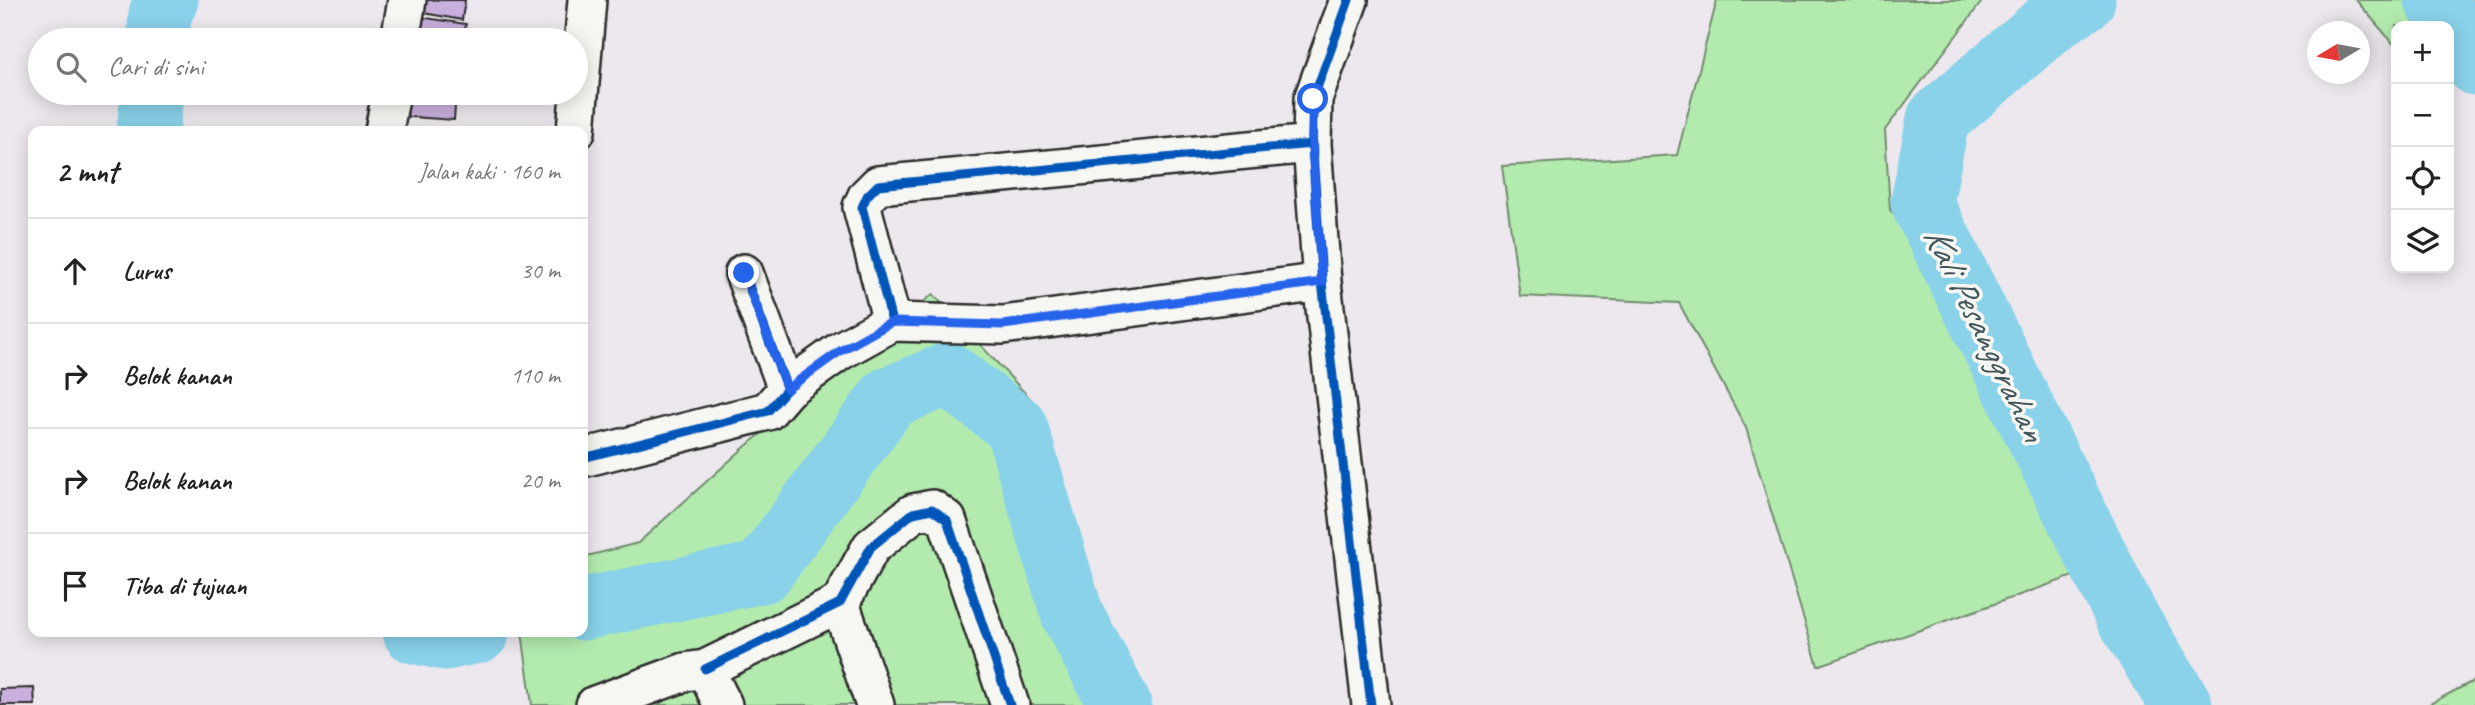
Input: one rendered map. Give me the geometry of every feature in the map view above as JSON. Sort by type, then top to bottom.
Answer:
[{"type":"street","points":[[402,28],[407,0]]},
{"type":"street","points":[[585,28],[587,0]]},
{"type":"street","points":[[1349,0],[1313,99],[1312,144],[1322,282],[1371,705]]},
{"type":"street","points":[[385,126],[389,105]]},
{"type":"street","points":[[576,126],[578,105]]},
{"type":"street","points":[[892,322],[862,207],[867,196],[878,186],[1312,144]]},
{"type":"street","points":[[744,273],[787,389]]},
{"type":"street","points":[[588,457],[768,411],[787,389],[840,351],[892,322],[1003,325],[1322,282]]},
{"type":"street","points":[[595,705],[685,672],[705,669],[840,603],[871,547],[913,513],[932,509],[947,520],[1010,705]]},
{"type":"street","points":[[840,603],[875,705]]},
{"type":"street","points":[[705,669],[723,705]]},
{"type":"green space","points":[[1717,0],[1983,0],[1885,130],[1890,210],[1970,289],[2099,567],[1818,666],[1746,428],[1679,303],[1520,296],[1502,166],[1677,155]]},
{"type":"green space","points":[[2356,0],[2475,0],[2475,20],[2454,28],[2454,21],[2391,21],[2391,41]]},
{"type":"green space","points":[[933,294],[1038,407],[1133,705],[532,705],[523,637],[588,637],[588,556],[638,543],[746,446]]},
{"type":"green space","points":[[2475,680],[2475,705],[2428,705]]},
{"type":"building","points":[[415,0],[465,0],[462,20],[413,11]]},
{"type":"building","points":[[406,15],[466,24],[465,28],[404,28]]},
{"type":"building","points":[[399,105],[455,105],[454,120],[398,116]]},
{"type":"building","points":[[34,688],[35,705],[0,705],[0,689]]},
{"type":"waterway","name":"Kali Pesanggrahan","points":[[159,28],[160,14],[167,0]]},
{"type":"waterway","name":"Kali Pesanggrahan","points":[[2084,0],[2057,17],[1938,119],[1922,203],[2127,617],[2181,705]]},
{"type":"waterway","name":"Kali Pesanggrahan","points":[[2436,0],[2475,64]]},
{"type":"waterway","name":"Kali Pesanggrahan","points":[[149,126],[151,105]]},
{"type":"waterway","name":"Kali Pesanggrahan","points":[[588,608],[762,572],[889,398],[948,374],[1016,426],[1072,614],[1120,705]]},
{"type":"waterway","name":"Kali Pesanggrahan","points":[[436,637],[454,637]]},
{"type":"cycle path","points":[[892,322],[862,207],[867,196],[878,185],[1312,144],[1313,99],[1349,0]]},
{"type":"cycle path","points":[[1312,144],[1322,282],[1371,705]]},
{"type":"cycle path","points":[[588,457],[768,411],[787,389],[744,273]]},
{"type":"cycle path","points":[[705,669],[840,603],[871,547],[913,513],[932,509],[947,520],[1010,705]]},
{"type":"route","points":[[744,273],[787,389],[840,351],[892,322],[1003,325],[1322,282],[1315,208],[1313,99]]}]
